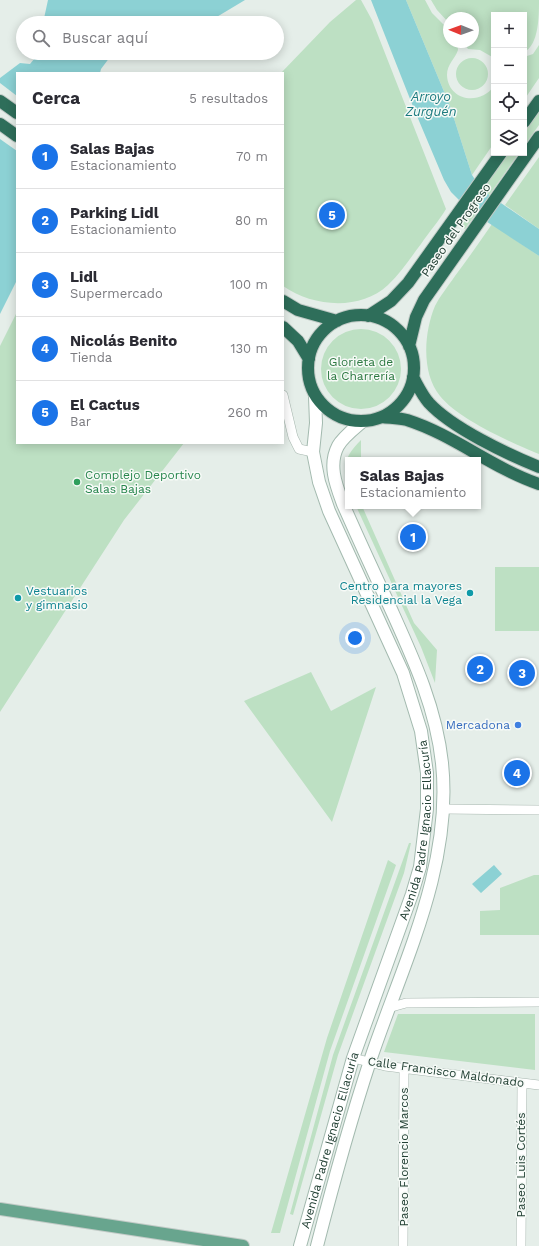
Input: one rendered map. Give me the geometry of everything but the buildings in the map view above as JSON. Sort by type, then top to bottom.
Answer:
[{"type":"highway","points":[[0,101],[16,112]]},
{"type":"highway","points":[[525,120],[539,101]]},
{"type":"highway","points":[[0,124],[16,135]]},
{"type":"highway","name":"Paseo del Progreso","points":[[409,346],[416,317],[424,300],[539,136]]},
{"type":"highway","name":"Paseo del Progreso","points":[[368,316],[391,301],[401,292],[499,156]]},
{"type":"highway","points":[[284,303],[298,310],[337,321]]},
{"type":"highway","points":[[382,417],[397,407],[408,393],[413,376],[413,361],[409,346],[402,335],[381,319],[357,315],[337,321],[324,331],[314,344],[309,359],[308,372],[310,384],[316,396],[328,410],[344,419],[363,421],[382,417],[406,420],[434,431],[480,457]]},
{"type":"highway","points":[[284,328],[298,341],[309,359]]},
{"type":"highway","points":[[413,376],[422,394],[442,414],[478,437],[539,467]]},
{"type":"highway","points":[[481,457],[539,484]]},
{"type":"main road","name":"Avenida Padre Ignacio Ellacuría","points":[[300,1246],[353,1058],[412,894],[420,867],[427,809],[426,773],[421,731],[408,686],[329,511],[318,482],[313,452],[316,422],[316,396]]},
{"type":"main road","name":"Avenida Padre Ignacio Ellacuría","points":[[345,508],[334,477],[333,462],[338,445],[363,421]]},
{"type":"main road","name":"Avenida Padre Ignacio Ellacuría","points":[[317,1246],[369,1063],[428,897],[439,846],[443,809],[442,763],[426,689],[418,668],[345,509]]},
{"type":"main road","points":[[0,1209],[243,1246]]},
{"type":"street","points":[[284,399],[293,437],[299,449],[313,452]]},
{"type":"street","points":[[443,809],[539,810]]},
{"type":"street","points":[[395,988],[399,997],[406,1003]]},
{"type":"street","points":[[388,1008],[406,1003],[539,1002]]},
{"type":"street","name":"Calle Francisco Maldonado","points":[[353,1058],[369,1063],[404,1069],[539,1086]]},
{"type":"street","name":"Paseo Florencio Marcos","points":[[403,1246],[404,1069]]},
{"type":"street","name":"Paseo Luis Cortés","points":[[520,1246],[522,1083]]},
{"type":"green space","points":[[356,0],[361,0],[372,20],[446,209],[406,265],[388,285],[377,293],[364,299],[336,303],[322,302],[308,298],[284,287],[284,72],[282,72],[330,22]]},
{"type":"green space","points":[[406,0],[425,0],[432,13],[443,24],[443,48],[458,48],[457,53],[447,71],[449,84],[453,90],[466,98],[473,98],[481,96],[491,89],[491,147],[472,175],[450,106]]},
{"type":"green space","points":[[431,0],[539,0],[537,29],[533,43],[527,50],[527,12],[491,12],[491,56],[480,50],[467,48],[479,48],[479,12],[443,12],[443,16]]},
{"type":"green space","points":[[539,45],[539,78],[527,96],[527,56],[533,54]]},
{"type":"green space","points":[[469,58],[475,58],[485,65],[488,74],[487,80],[481,87],[475,90],[469,90],[459,83],[456,77],[456,71],[463,61]]},
{"type":"green space","points":[[539,112],[539,125],[527,142],[527,129]]},
{"type":"green space","points":[[507,156],[517,156],[465,229],[458,224]]},
{"type":"green space","points":[[539,157],[539,229],[505,205]]},
{"type":"green space","points":[[492,224],[539,256],[539,454],[486,430],[448,405],[434,387],[427,364],[426,352],[428,328],[435,306],[439,298]]},
{"type":"green space","name":"Complejo Deportivo Salas Bajas","points":[[16,314],[16,444],[183,444],[124,520],[0,712],[0,346]]},
{"type":"green space","name":"Glorieta de la Charrería","points":[[361,329],[376,332],[389,341],[398,354],[401,369],[398,384],[389,397],[376,406],[361,409],[346,406],[333,397],[324,384],[321,369],[324,354],[333,341],[346,332]]},
{"type":"green space","points":[[361,440],[361,457],[348,457],[354,447]]},
{"type":"green space","points":[[357,509],[363,509],[414,623],[437,650],[435,683],[421,647]]},
{"type":"green space","points":[[495,567],[539,567],[539,631],[495,631]]},
{"type":"green space","points":[[311,672],[331,711],[376,687],[332,822],[244,701]]},
{"type":"green space","points":[[409,843],[411,843],[404,873],[338,1055],[293,1215],[290,1214],[333,1055]]},
{"type":"green space","points":[[388,860],[396,865],[330,1051],[280,1233],[271,1233],[327,1038]]},
{"type":"green space","points":[[534,875],[539,875],[539,935],[480,935],[480,911],[500,910],[500,888]]},
{"type":"green space","points":[[398,1014],[535,1014],[535,1070],[384,1052]]},
{"type":"water","points":[[48,0],[245,0],[218,16],[45,16]]},
{"type":"water","name":"Arroyo Zurguén","points":[[371,0],[406,0],[450,106],[472,175],[482,190],[539,229],[539,256],[469,210],[451,192],[444,180],[414,109]]},
{"type":"water","points":[[33,60],[108,60],[100,72],[16,72],[16,282],[0,314],[0,78],[20,63],[30,64]]},
{"type":"water","points":[[494,865],[502,874],[481,893],[472,884]]},
{"type":"pier","points":[[0,83],[16,95],[16,150],[0,139]]},
{"type":"place","name":"El Cactus","points":[[332,215]]},
{"type":"place","name":"Complejo Deportivo Salas Bajas","points":[[77,482]]},
{"type":"place","name":"Salas Bajas","points":[[413,537]]},
{"type":"place","name":"Centro para mayores Residencial la Vega","points":[[470,593]]},
{"type":"place","name":"Vestuarios y gimnasio","points":[[18,598]]},
{"type":"place","name":"Parking Lidl","points":[[480,669]]},
{"type":"place","name":"Lidl","points":[[522,673]]},
{"type":"place","name":"Mercadona","points":[[518,725]]},
{"type":"place","name":"Nicolás Benito","points":[[517,773]]}]
